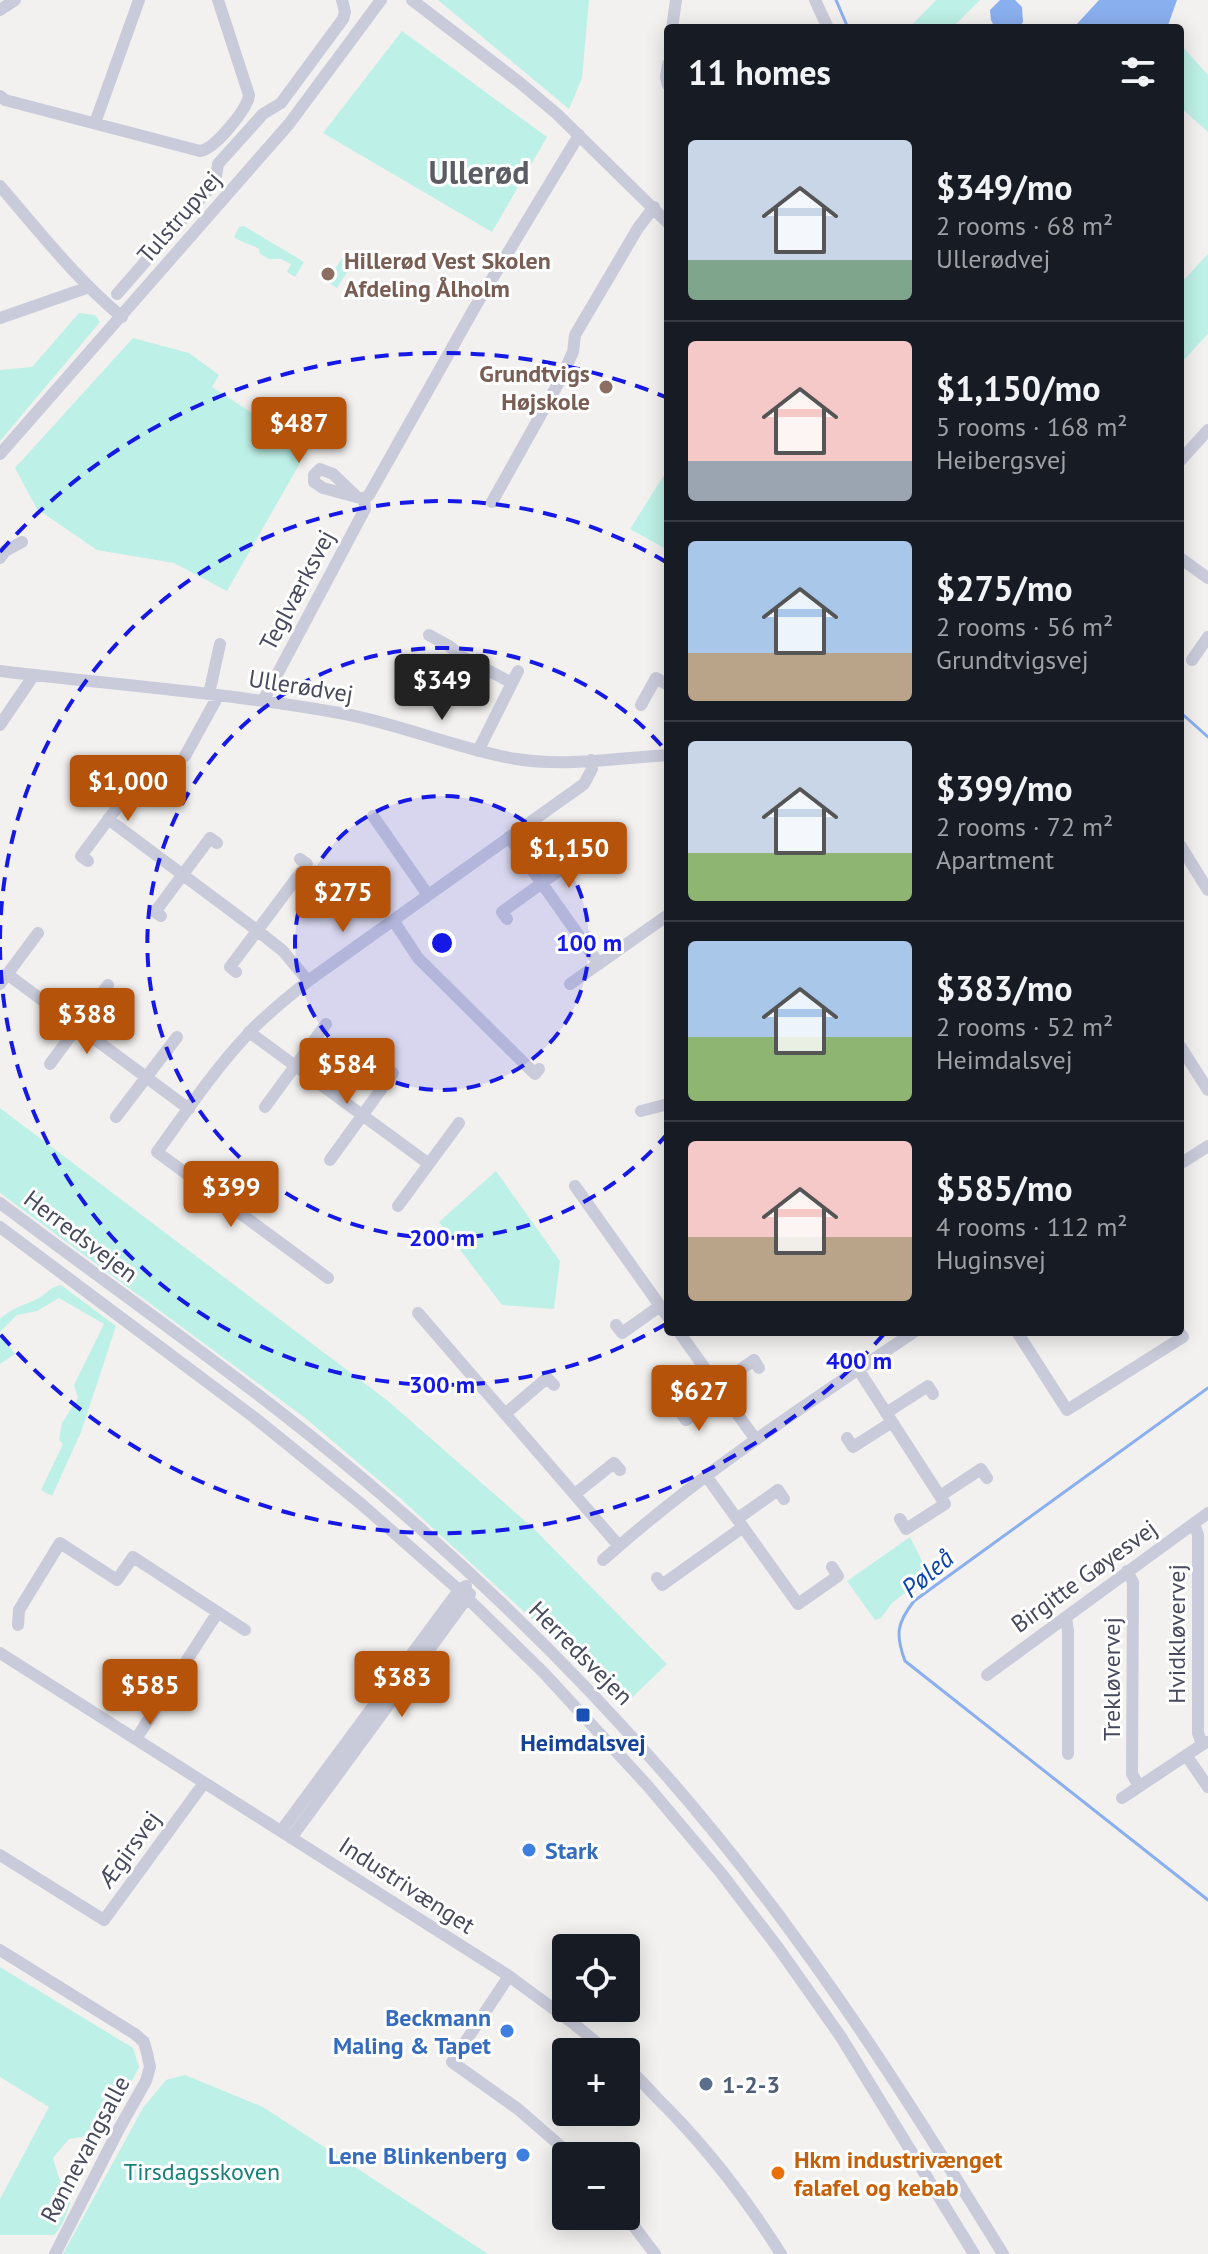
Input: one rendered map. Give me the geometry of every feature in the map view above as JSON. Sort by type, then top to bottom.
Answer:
[{"type":"street","points":[[0,10],[15,0]]},
{"type":"street","points":[[95,123],[139,0]]},
{"type":"street","points":[[0,96],[5,100],[200,151],[210,148],[247,105],[249,95],[218,0]]},
{"type":"street","points":[[117,294],[215,182],[218,164],[263,114],[281,103],[343,19],[342,0]]},
{"type":"street","name":"Tulstrupvej","points":[[0,454],[289,124],[381,0]]},
{"type":"street","points":[[412,0],[519,82],[579,135],[664,218]]},
{"type":"street","points":[[673,24],[676,0]]},
{"type":"street","points":[[815,0],[826,24]]},
{"type":"street","points":[[228,127],[241,139]]},
{"type":"street","name":"Teglværksvej","points":[[263,701],[365,509],[359,497],[369,495],[454,344],[579,135]]},
{"type":"street","points":[[0,186],[89,287],[122,317]]},
{"type":"street","points":[[492,502],[559,382],[573,352],[575,335],[638,228],[654,207]]},
{"type":"street","points":[[0,318],[89,287]]},
{"type":"street","points":[[1184,457],[1208,430]]},
{"type":"street","points":[[0,558],[5,551],[22,542]]},
{"type":"street","points":[[1184,561],[1208,578]]},
{"type":"street","points":[[429,635],[463,657],[515,677],[478,751]]},
{"type":"street","points":[[1192,660],[1208,637]]},
{"type":"street","name":"Ullerødvej","points":[[214,695],[220,644]]},
{"type":"street","name":"Ullerødvej","points":[[0,671],[263,701],[349,715],[518,759],[548,762],[664,755]]},
{"type":"street","points":[[0,725],[34,675]]},
{"type":"street","points":[[641,705],[656,678],[664,683]]},
{"type":"street","points":[[185,756],[214,695]]},
{"type":"street","points":[[328,1278],[157,1152],[226,1058],[249,1032],[308,981],[584,784],[592,769],[591,760]]},
{"type":"street","points":[[88,861],[81,856],[137,781]]},
{"type":"street","points":[[373,816],[428,895]]},
{"type":"street","points":[[108,819],[283,951],[308,981]]},
{"type":"street","points":[[507,919],[502,912],[611,833],[617,841]]},
{"type":"street","points":[[509,837],[599,964]]},
{"type":"street","points":[[161,916],[155,912],[210,838],[217,843]]},
{"type":"street","points":[[1184,851],[1208,890]]},
{"type":"street","points":[[236,972],[230,967],[307,864],[300,859]]},
{"type":"street","points":[[570,984],[664,918]]},
{"type":"street","points":[[393,920],[418,958],[535,1074],[539,1069]]},
{"type":"street","points":[[38,933],[4,979],[78,1027],[189,1109]]},
{"type":"street","points":[[50,1064],[108,985]]},
{"type":"street","points":[[265,1107],[326,1024]]},
{"type":"street","points":[[249,1032],[429,1164]]},
{"type":"street","points":[[116,1117],[177,1037]]},
{"type":"street","points":[[1184,1050],[1202,1069],[1208,1090]]},
{"type":"street","points":[[330,1160],[393,1073]]},
{"type":"street","points":[[641,1111],[664,1105]]},
{"type":"street","points":[[398,1206],[459,1123]]},
{"type":"street","points":[[1184,1161],[1208,1146]]},
{"type":"street","points":[[575,1186],[661,1307],[622,1333],[616,1325]]},
{"type":"street","name":"Herredsvejen","points":[[0,1203],[302,1429],[398,1508],[535,1636],[617,1721],[721,1841],[795,1937],[935,2143],[1003,2254]]},
{"type":"street","name":"Herredsvejen","points":[[0,1227],[255,1418],[360,1503],[464,1594],[543,1672],[647,1785],[721,1873],[779,1949],[841,2037],[974,2254]]},
{"type":"street","points":[[418,1313],[619,1546]]},
{"type":"street","points":[[682,1336],[756,1440]]},
{"type":"street","points":[[603,1560],[756,1440],[908,1336]]},
{"type":"street","points":[[1020,1336],[1067,1410],[1182,1336]]},
{"type":"street","points":[[680,1411],[686,1420],[754,1360],[759,1368]]},
{"type":"street","points":[[858,1369],[945,1504],[906,1529],[900,1519]]},
{"type":"street","points":[[505,1414],[547,1378],[554,1385]]},
{"type":"street","points":[[847,1438],[853,1447],[928,1386],[933,1394]]},
{"type":"street","points":[[575,1494],[614,1463],[620,1470]]},
{"type":"street","points":[[940,1496],[981,1469],[987,1478]]},
{"type":"street","points":[[707,1477],[798,1604],[838,1576],[832,1567]]},
{"type":"street","points":[[657,1578],[662,1585],[778,1490],[784,1499]]},
{"type":"street","name":"Birgitte Gøyesvej","points":[[987,1675],[1208,1513]]},
{"type":"street","name":"Hvidkløvervej","points":[[1194,1523],[1198,1535],[1198,1733],[1205,1743]]},
{"type":"street","points":[[18,1625],[19,1610],[60,1543],[117,1580],[133,1557],[245,1630]]},
{"type":"street","name":"Trekløvervej","points":[[1127,1571],[1133,1582],[1132,1774],[1139,1786]]},
{"type":"street","points":[[286,1834],[476,1580]]},
{"type":"street","points":[[136,1739],[218,1612]]},
{"type":"street","points":[[1066,1618],[1068,1754]]},
{"type":"street","name":"Industrivænget","points":[[1,1656],[509,1976],[591,2038]]},
{"type":"street","points":[[1122,1798],[1205,1743]]},
{"type":"street","points":[[1186,1755],[1208,1787]]},
{"type":"street","name":"Ægirsvej","points":[[0,1855],[104,1920],[204,1783]]},
{"type":"street","name":"Rønnevangsalle","points":[[0,1950],[135,2034],[144,2042],[150,2067],[146,2081],[55,2254]]},
{"type":"street","points":[[509,1976],[452,2062],[518,2109],[556,2142]]},
{"type":"street","points":[[640,2081],[716,2162],[781,2254]]},
{"type":"street","points":[[637,2230],[655,2254]]},
{"type":"green space","points":[[438,0],[589,0],[582,78],[569,109]]},
{"type":"green space","points":[[936,0],[980,0],[956,24],[913,24]]},
{"type":"green space","points":[[402,31],[547,137],[492,232],[323,133]]},
{"type":"green space","points":[[1184,48],[1208,75],[1208,132],[1184,111]]},
{"type":"green space","points":[[244,226],[304,262],[295,277],[287,272],[291,264],[281,259],[269,259],[260,254],[259,249],[234,237],[239,227]]},
{"type":"green space","points":[[1208,254],[1208,334],[1184,360],[1184,280]]},
{"type":"green space","points":[[342,258],[352,264],[337,288],[327,282]]},
{"type":"green space","points":[[79,313],[95,315],[100,322],[0,441],[0,370],[32,367]]},
{"type":"green space","points":[[133,338],[189,353],[219,375],[212,387],[308,449],[227,591],[174,563],[97,550],[37,509],[15,468]]},
{"type":"green space","points":[[664,475],[664,548],[630,529]]},
{"type":"green space","points":[[0,1108],[388,1401],[533,1528],[667,1664],[622,1707],[579,1662],[400,1498],[304,1417],[0,1193]]},
{"type":"green space","points":[[496,1171],[560,1261],[554,1309],[502,1305],[439,1222]]},
{"type":"green space","points":[[61,1285],[116,1326],[81,1432],[52,1496],[41,1490],[63,1444],[59,1440],[62,1423],[78,1398],[74,1385],[104,1324],[59,1298],[37,1311],[17,1315],[0,1332],[0,1319]]},
{"type":"green space","points":[[0,1333],[15,1354],[0,1364]]},
{"type":"green space","points":[[910,1537],[929,1575],[875,1620],[847,1581]]},
{"type":"green space","points":[[0,1967],[133,2048],[139,2067],[105,2133],[69,2139],[53,2158],[59,2178],[73,2192],[64,2221],[54,2235],[0,2235],[0,2199],[49,2107],[0,2077]]},
{"type":"green space","name":"Tirsdagsskoven","points":[[185,2075],[263,2107],[488,2254],[63,2254],[143,2108],[166,2080]]},
{"type":"water","points":[[1000,0],[1015,0],[1022,7],[1023,22],[993,24],[990,10]]},
{"type":"water","points":[[1099,0],[1177,0],[1168,24],[1077,24]]},
{"type":"waterway","name":"Pøleå","points":[[836,0],[846,24]]},
{"type":"waterway","name":"Pøleå","points":[[1184,716],[1208,737]]},
{"type":"waterway","name":"Pøleå","points":[[1208,1388],[914,1601],[899,1629],[905,1661],[1208,1900]]},
{"type":"place","name":"Hillerød Vest Skolen Afdeling Ålholm","points":[[328,274]]},
{"type":"place","name":"Grundtvigs Højskole","points":[[606,387]]},
{"type":"place","name":"Heimdalsvej","points":[[583,1715]]},
{"type":"place","name":"Stark","points":[[529,1850]]},
{"type":"place","name":"Beckmann Maling & Tapet","points":[[507,2031]]},
{"type":"place","name":"1-2-3","points":[[706,2084]]},
{"type":"place","name":"Lene Blinkenberg","points":[[523,2155]]},
{"type":"place","name":"Hkm industrivænget falafel og kebab","points":[[778,2173]]},
{"type":"district","name":"Ullerød","points":[[479,172]]}]
